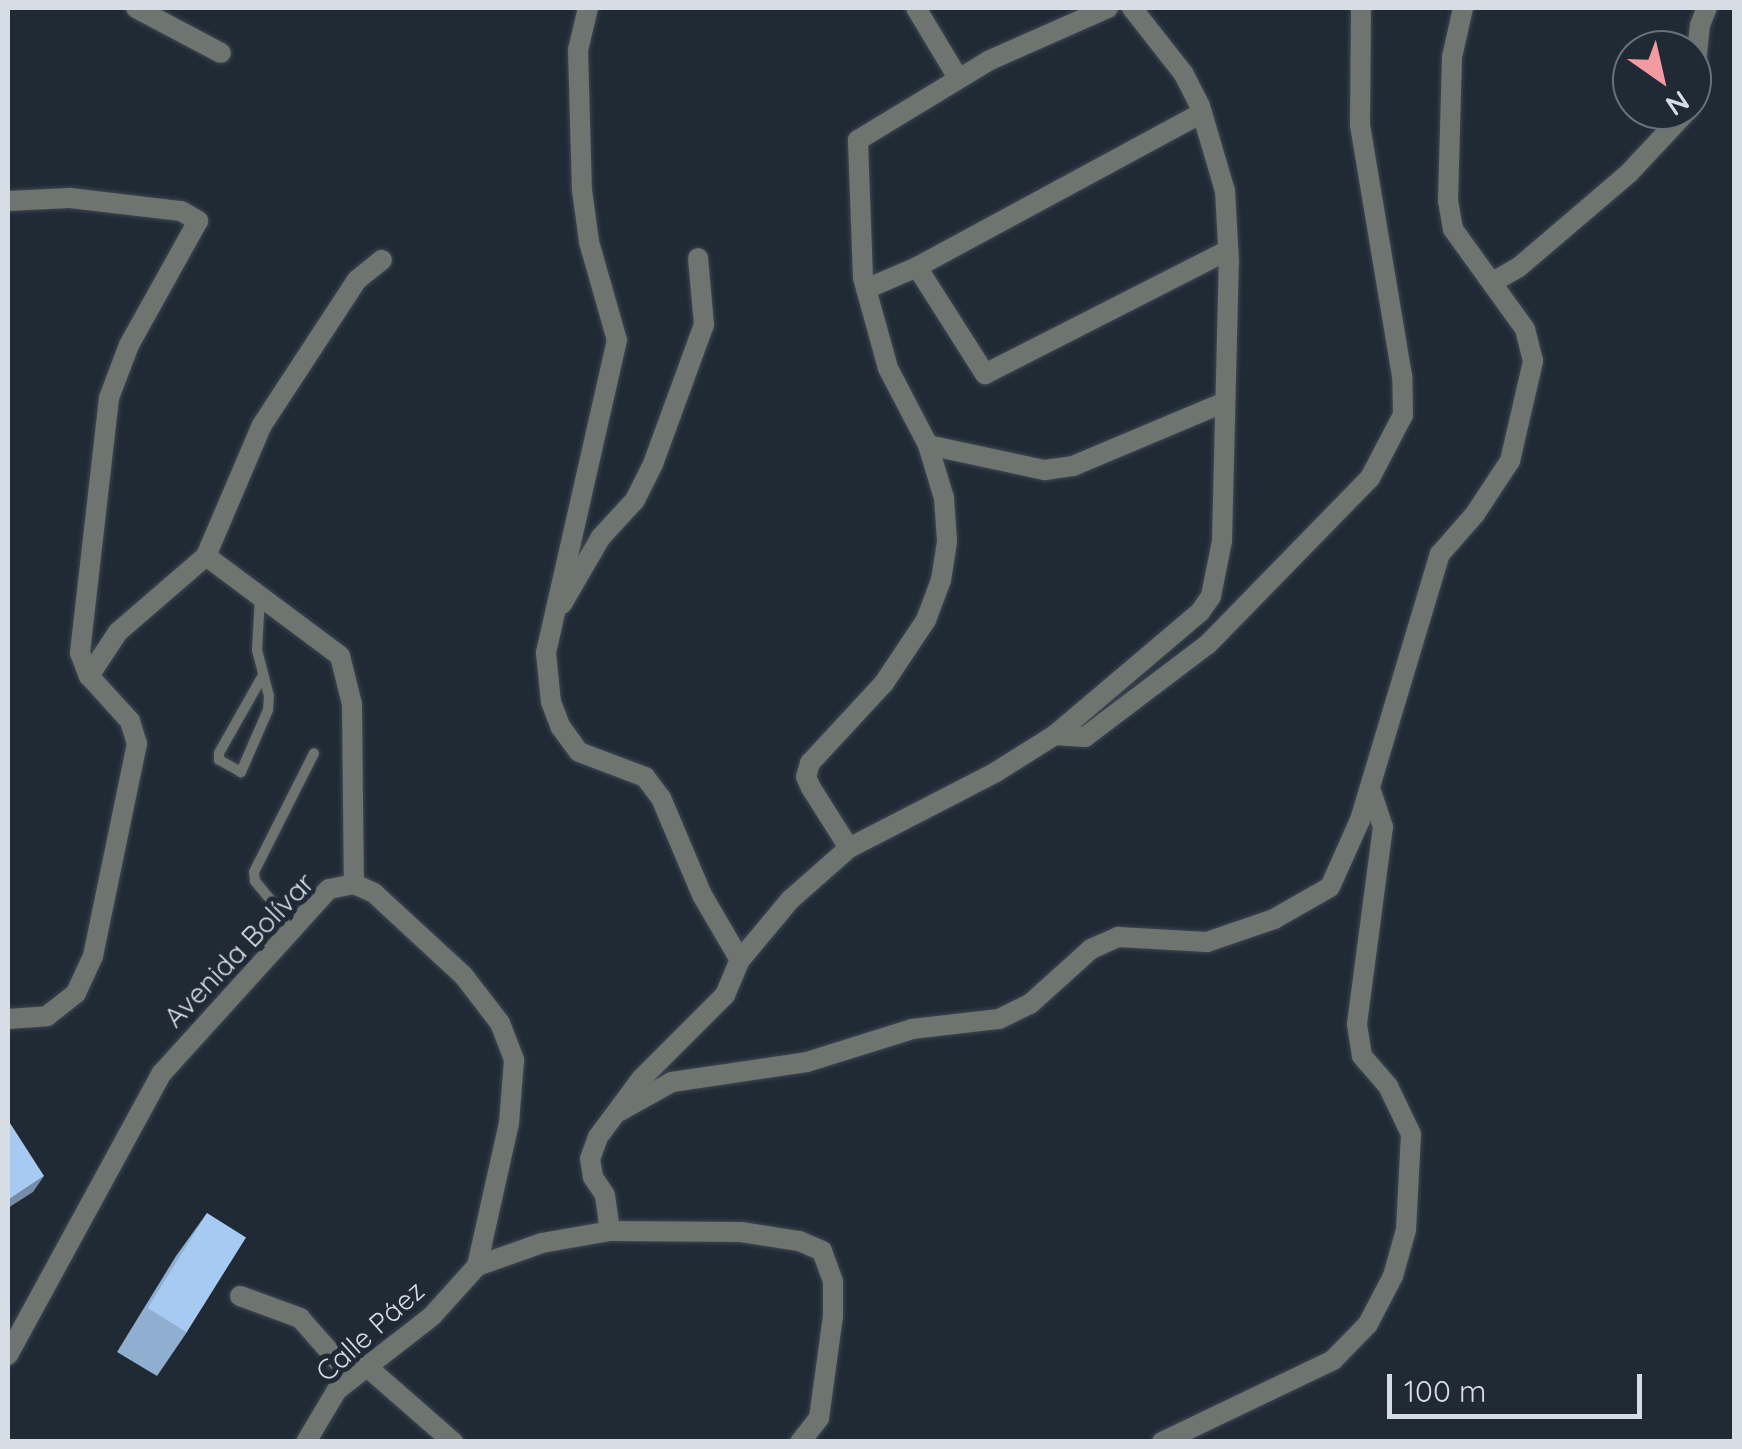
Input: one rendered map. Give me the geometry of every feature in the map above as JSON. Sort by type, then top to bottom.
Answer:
[{"type":"street","points":[[136,8],[221,54]]},
{"type":"street","points":[[588,8],[578,50],[582,190],[589,242],[617,340],[552,619],[546,653],[550,702],[560,726],[579,752],[645,777],[702,896],[740,960]]},
{"type":"street","points":[[916,8],[958,78]]},
{"type":"street","points":[[848,848],[806,777],[810,763],[884,683],[926,620],[941,580],[947,541],[944,498],[928,446],[888,368],[866,289],[856,184],[858,140],[958,78],[1108,8]]},
{"type":"street","points":[[610,1230],[605,1194],[593,1177],[590,1159],[598,1138],[642,1079],[725,995],[740,960],[790,900],[848,848],[996,772],[1055,735],[1200,612],[1211,596],[1222,541],[1228,250],[1224,191],[1202,113],[1183,74],[1132,8]]},
{"type":"street","points":[[1055,735],[1085,737],[1208,644],[1370,478],[1403,415],[1402,376],[1360,124],[1361,8]]},
{"type":"street","points":[[620,1111],[672,1082],[807,1062],[912,1029],[999,1019],[1030,1004],[1091,949],[1118,937],[1208,942],[1274,919],[1330,887],[1370,788],[1440,554],[1475,514],[1510,461],[1533,361],[1525,328],[1453,228],[1448,201],[1452,57],[1463,8]]},
{"type":"street","points":[[866,289],[917,267],[1202,113]]},
{"type":"street","points":[[1493,282],[1519,267],[1629,173],[1669,130]]},
{"type":"street","points":[[8,201],[70,198],[181,211],[198,221],[129,345],[110,398],[80,653],[90,676],[130,721],[137,744],[92,956],[76,994],[46,1016],[8,1019]]},
{"type":"street","points":[[917,267],[985,374],[1228,250]]},
{"type":"street","points":[[552,619],[601,537],[634,500],[653,464],[704,325],[698,258]]},
{"type":"street","points":[[90,676],[118,632],[206,556],[262,425],[356,280],[382,260]]},
{"type":"street","points":[[928,446],[1045,470],[1074,466],[1225,402]]},
{"type":"street","points":[[206,556],[340,656],[348,675],[354,884]]},
{"type":"street","points":[[1162,1442],[1332,1360],[1368,1324],[1393,1276],[1406,1230],[1412,1134],[1388,1086],[1362,1056],[1357,1024],[1383,827],[1370,788]]},
{"type":"street","name":"Avenida Bolívar","points":[[8,1355],[162,1072],[329,889],[354,884],[374,893],[463,975],[500,1024],[514,1060],[509,1124],[477,1266]]},
{"type":"street","points":[[477,1266],[542,1243],[610,1230],[741,1232],[799,1241],[822,1251],[833,1281],[832,1316],[818,1418],[800,1442]]},
{"type":"street","name":"Calle Páez","points":[[306,1442],[337,1390],[432,1316],[477,1266]]},
{"type":"street","points":[[240,1296],[300,1318],[358,1371],[454,1442]]},
{"type":"lane","points":[[260,596],[255,622],[268,710],[241,772],[219,760],[219,753],[262,677]]},
{"type":"lane","points":[[293,928],[256,881],[254,872],[314,753]]},
{"type":"building","points":[[8,1120],[44,1176],[8,1200]]},
{"type":"building","points":[[207,1213],[246,1237],[187,1332],[148,1308]]}]
